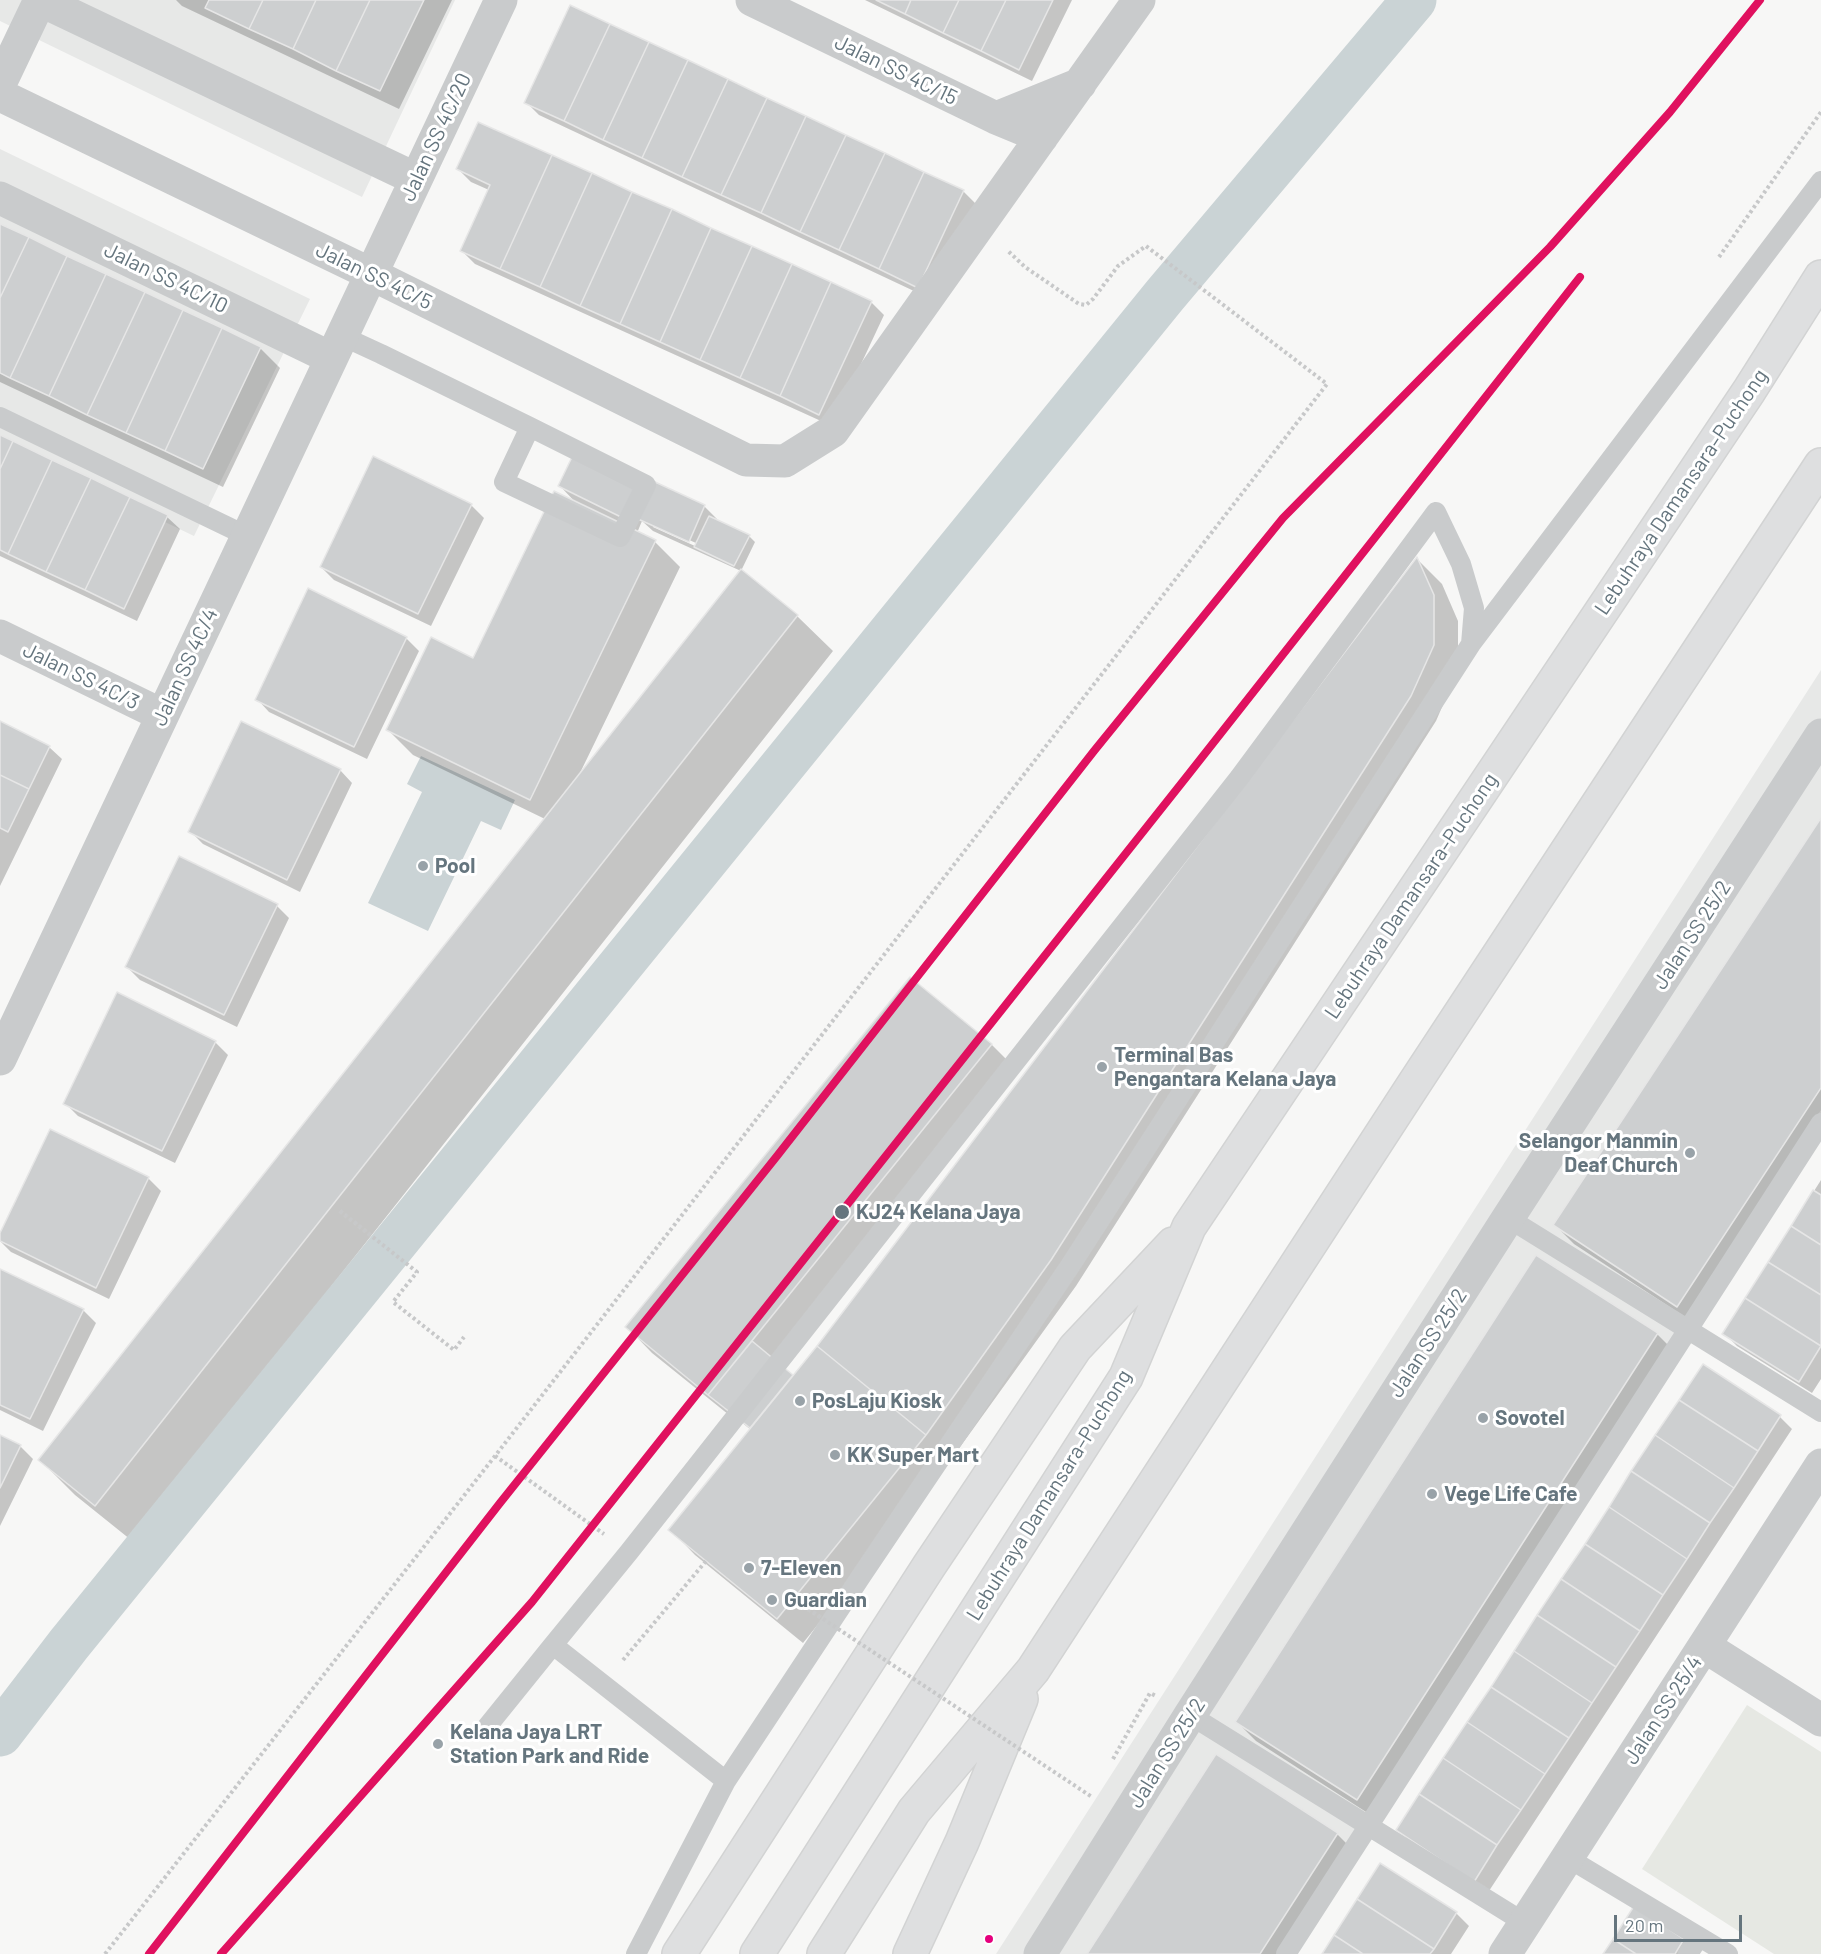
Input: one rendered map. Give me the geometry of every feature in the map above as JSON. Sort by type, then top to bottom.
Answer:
[{"type":"highway","name":"Lebuhraya Damansara–Puchong","points":[[757,1954],[1126,1377],[1189,1227],[1749,391],[1821,277]]},
{"type":"highway","points":[[824,1954],[914,1811],[1034,1670],[1422,1071],[1821,465]]},
{"type":"highway","points":[[679,1954],[929,1566],[1075,1348],[1189,1227]]},
{"type":"highway","points":[[910,1954],[962,1842],[1034,1670]]},
{"type":"street","points":[[0,84],[40,0],[416,179]]},
{"type":"street","name":"Jalan SS 4C/20","points":[[371,274],[501,0]]},
{"type":"street","name":"Jalan SS 4C/15","points":[[752,0],[996,118],[1042,137]]},
{"type":"street","points":[[980,223],[1139,0]]},
{"type":"street","points":[[996,118],[1080,84]]},
{"type":"street","name":"Jalan SS 4C/5","points":[[0,95],[371,274],[746,460],[785,461],[833,432],[980,223]]},
{"type":"street","name":"Jalan SS 4C/10","points":[[0,198],[336,347]]},
{"type":"street","name":"Jalan SS 4C/4","points":[[0,1059],[371,274]]},
{"type":"street","name":"Jalan SS 4C/3","points":[[0,636],[162,715]]},
{"type":"street","name":"Jalan SS 25/2","points":[[1040,1954],[1508,1218],[1818,746]]},
{"type":"street","name":"Jalan SS 25/4","points":[[1505,1954],[1819,1472]]},
{"type":"street","points":[[1704,1646],[1821,1720]]},
{"type":"lane","points":[[636,1954],[726,1781],[868,1565],[1070,1266],[1471,644],[1821,181]]},
{"type":"lane","name":"Jalan SS 4C/10","points":[[336,347],[530,427],[646,485],[620,537],[504,482],[530,427]]},
{"type":"lane","points":[[0,417],[247,536]]},
{"type":"lane","points":[[486,1728],[629,1552],[1239,778],[1436,512],[1461,564],[1474,608],[1471,644]]},
{"type":"lane","points":[[1286,1954],[1821,1123]]},
{"type":"lane","points":[[1508,1218],[1821,1412]]},
{"type":"lane","points":[[553,1645],[726,1781]]},
{"type":"lane","points":[[1190,1715],[1525,1923]]},
{"type":"lane","points":[[1568,1858],[1728,1954]]},
{"type":"lane","points":[[1688,1954],[1699,1937]]},
{"type":"path","points":[[105,1954],[495,1456],[1327,384],[1146,246],[1118,266],[1086,305],[1079,304],[1025,267],[980,223]]},
{"type":"path","points":[[340,1211],[417,1272],[393,1302],[454,1350],[464,1337]]},
{"type":"path","points":[[495,1456],[629,1552]]},
{"type":"path","points":[[619,1666],[706,1561]]},
{"type":"path","points":[[793,1599],[1092,1797]]},
{"type":"path","points":[[1110,1766],[1150,1693]]},
{"type":"shaded area","points":[[0,0],[455,0],[362,197],[0,21]]},
{"type":"shaded area","points":[[0,149],[310,299],[194,536],[0,443]]},
{"type":"shaded area","points":[[1821,670],[1821,1110],[1276,1954],[996,1954]]},
{"type":"shaded area","name":"Pool","points":[[421,756],[515,800],[501,830],[481,821],[428,931],[368,903],[422,792],[407,784]]},
{"type":"shaded area","points":[[1747,1705],[1821,1752],[1821,1954],[1774,1954],[1642,1869]]},
{"type":"building","points":[[209,0],[263,0],[249,29],[205,8]]},
{"type":"building","points":[[263,0],[316,0],[293,49],[249,29]]},
{"type":"building","points":[[316,0],[370,0],[336,71],[293,49]]},
{"type":"building","points":[[370,0],[424,0],[380,91],[336,71]]},
{"type":"building","points":[[876,0],[911,0],[905,14]]},
{"type":"building","points":[[911,0],[959,0],[943,33],[905,14]]},
{"type":"building","points":[[959,0],[1006,0],[981,51],[943,33]]},
{"type":"building","points":[[1006,0],[1053,0],[1019,70],[981,51]]},
{"type":"building","points":[[570,5],[610,24],[564,121],[524,103]]},
{"type":"building","points":[[610,24],[649,42],[603,140],[564,121]]},
{"type":"building","points":[[649,42],[688,60],[642,158],[603,140]]},
{"type":"building","points":[[688,60],[728,79],[682,177],[642,158]]},
{"type":"building","points":[[728,79],[767,98],[721,195],[682,177]]},
{"type":"building","points":[[767,98],[806,116],[761,213],[721,195]]},
{"type":"building","points":[[806,116],[846,135],[800,232],[761,213]]},
{"type":"building","points":[[478,122],[552,155],[500,269],[460,251],[490,185],[456,169]]},
{"type":"building","points":[[846,135],[885,153],[839,250],[800,232]]},
{"type":"building","points":[[885,153],[924,172],[879,269],[839,250]]},
{"type":"building","points":[[552,155],[592,173],[540,287],[500,269]]},
{"type":"building","points":[[924,172],[964,190],[918,288],[879,269]]},
{"type":"building","points":[[592,173],[632,192],[580,306],[540,287]]},
{"type":"building","points":[[632,192],[672,209],[620,324],[580,306]]},
{"type":"building","points":[[672,209],[711,228],[660,342],[620,324]]},
{"type":"building","points":[[0,224],[29,237],[0,298]]},
{"type":"building","points":[[711,228],[752,246],[700,360],[660,342]]},
{"type":"building","points":[[29,237],[67,256],[10,378],[0,373],[0,298]]},
{"type":"building","points":[[752,246],[792,264],[740,378],[700,360]]},
{"type":"building","points":[[67,256],[106,274],[49,396],[10,378]]},
{"type":"building","points":[[792,264],[831,282],[780,396],[740,378]]},
{"type":"building","points":[[106,274],[145,292],[87,415],[49,396]]},
{"type":"building","points":[[831,282],[872,301],[819,415],[780,396]]},
{"type":"building","points":[[145,292],[183,310],[126,433],[87,415]]},
{"type":"building","points":[[183,310],[222,328],[165,451],[126,433]]},
{"type":"building","points":[[222,328],[261,347],[203,469],[165,451]]},
{"type":"building","points":[[0,435],[13,441],[0,469]]},
{"type":"building","points":[[13,441],[52,460],[8,554],[0,550],[0,469]]},
{"type":"building","points":[[573,455],[639,488],[625,519],[558,486]]},
{"type":"building","points":[[373,456],[472,504],[418,614],[320,567]]},
{"type":"building","points":[[52,460],[91,478],[46,572],[8,554]]},
{"type":"building","points":[[91,478],[130,497],[85,590],[46,572]]},
{"type":"building","points":[[655,482],[705,505],[689,542],[638,519]]},
{"type":"building","points":[[554,491],[656,540],[530,800],[386,730],[431,637],[473,658]]},
{"type":"building","points":[[130,497],[168,515],[124,609],[85,590]]},
{"type":"building","points":[[709,516],[750,535],[734,566],[694,547]]},
{"type":"building","name":"Terminal Bas Pengantara Kelana Jaya","points":[[1417,557],[1434,595],[1434,645],[1411,696],[1051,1260],[926,1435],[817,1346]]},
{"type":"building","points":[[741,569],[798,615],[95,1506],[38,1460]]},
{"type":"building","points":[[308,588],[407,637],[354,747],[255,700]]},
{"type":"building","points":[[0,721],[50,746],[29,789],[0,775]]},
{"type":"building","points":[[241,721],[341,769],[287,880],[188,832]]},
{"type":"building","points":[[0,775],[29,789],[8,832],[0,828]]},
{"type":"building","points":[[1821,818],[1821,1088],[1677,1307],[1553,1225]]},
{"type":"building","points":[[179,856],[278,904],[224,1015],[125,967]]},
{"type":"building","name":"KJ24 Kelana Jaya","points":[[910,977],[992,1044],[708,1395],[625,1327]]},
{"type":"building","points":[[117,992],[216,1041],[162,1151],[63,1104]]},
{"type":"building","points":[[50,1129],[149,1177],[96,1288],[0,1241],[0,1233]]},
{"type":"building","points":[[1813,1190],[1821,1195],[1821,1245],[1791,1226]]},
{"type":"building","points":[[1791,1226],[1821,1245],[1821,1295],[1768,1262]]},
{"type":"building","points":[[1536,1255],[1658,1333],[1357,1800],[1235,1722]]},
{"type":"building","points":[[1768,1262],[1821,1295],[1821,1346],[1745,1298]]},
{"type":"building","points":[[0,1269],[84,1309],[30,1419],[0,1405]]},
{"type":"building","points":[[1745,1298],[1821,1346],[1799,1382],[1722,1334]]},
{"type":"building","points":[[752,1341],[793,1375],[750,1428],[708,1395]]},
{"type":"building","points":[[817,1346],[926,1435],[777,1619],[668,1530]]},
{"type":"building","points":[[1703,1364],[1781,1415],[1758,1451],[1679,1400]]},
{"type":"building","points":[[1679,1400],[1758,1451],[1734,1488],[1655,1435]]},
{"type":"building","points":[[0,1435],[21,1445],[0,1488]]},
{"type":"building","points":[[1655,1435],[1734,1488],[1710,1523],[1631,1471]]},
{"type":"building","points":[[1631,1471],[1710,1523],[1687,1559],[1609,1507]]},
{"type":"building","points":[[1609,1507],[1687,1559],[1663,1595],[1585,1544]]},
{"type":"building","points":[[1585,1544],[1663,1595],[1640,1631],[1561,1579]]},
{"type":"building","points":[[1561,1579],[1640,1631],[1616,1667],[1537,1615]]},
{"type":"building","points":[[1537,1615],[1616,1667],[1592,1703],[1514,1651]]},
{"type":"building","points":[[1514,1651],[1592,1703],[1569,1738],[1491,1687]]},
{"type":"building","points":[[1491,1687],[1569,1738],[1545,1774],[1467,1722]]},
{"type":"building","points":[[1467,1722],[1545,1774],[1521,1810],[1443,1758]]},
{"type":"building","points":[[1216,1754],[1338,1833],[1260,1954],[1087,1954]]},
{"type":"building","points":[[1443,1758],[1521,1810],[1497,1845],[1419,1794]]},
{"type":"building","points":[[1419,1794],[1497,1845],[1474,1882],[1396,1830]]},
{"type":"building","points":[[1380,1863],[1457,1912],[1434,1949],[1357,1899]]},
{"type":"building","points":[[1357,1899],[1434,1949],[1430,1954],[1363,1954],[1334,1935]]},
{"type":"building","points":[[1634,1906],[1684,1939],[1675,1954],[1636,1954],[1613,1939]]},
{"type":"building","points":[[1334,1935],[1363,1954],[1322,1954]]},
{"type":"building","points":[[1613,1939],[1636,1954],[1603,1954]]},
{"type":"waterway","points":[[0,1734],[69,1644],[1165,295],[1414,0]]},
{"type":"transit line","points":[[149,1954],[500,1503],[777,1156],[1094,751],[1283,518],[1550,247],[1670,112],[1760,0]]},
{"type":"transit line","points":[[221,1954],[532,1602],[1580,277]]},
{"type":"place","name":"Pool","points":[[423,866]]},
{"type":"place","name":"Terminal Bas Pengantara Kelana Jaya","points":[[1102,1067]]},
{"type":"place","name":"Selangor Manmin Deaf Church","points":[[1690,1153]]},
{"type":"place","name":"KJ24 Kelana Jaya","points":[[842,1212]]},
{"type":"place","name":"PosLaju Kiosk","points":[[800,1401]]},
{"type":"place","name":"Sovotel","points":[[1483,1418]]},
{"type":"place","name":"KK Super Mart","points":[[835,1455]]},
{"type":"place","name":"Vege Life Cafe","points":[[1432,1494]]},
{"type":"place","name":"7-Eleven","points":[[749,1568]]},
{"type":"place","name":"Guardian","points":[[772,1600]]},
{"type":"place","name":"Kelana Jaya LRT Station Park and Ride","points":[[438,1744]]}]
